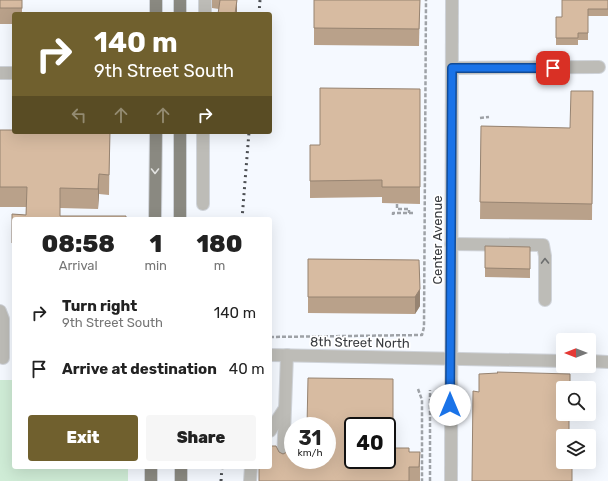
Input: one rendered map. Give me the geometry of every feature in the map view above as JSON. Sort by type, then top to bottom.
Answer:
[{"type":"main road","points":[[156,0],[156,12]]},
{"type":"main road","points":[[180,0],[180,12]]},
{"type":"main road","points":[[155,217],[156,134]]},
{"type":"main road","points":[[180,134],[180,217]]},
{"type":"main road","points":[[151,469],[151,481]]},
{"type":"main road","points":[[181,469],[181,481]]},
{"type":"street","points":[[205,0],[205,12]]},
{"type":"street","name":"Center Avenue","points":[[451,481],[450,358],[452,0]]},
{"type":"street","points":[[452,68],[599,67]]},
{"type":"street","points":[[0,73],[12,73]]},
{"type":"street","points":[[202,204],[203,134]]},
{"type":"street","points":[[451,244],[543,245],[545,256],[545,300]]},
{"type":"street","points":[[0,310],[3,319],[6,358]]},
{"type":"street","name":"8th Street North","points":[[272,355],[556,361]]},
{"type":"street","points":[[283,463],[287,355]]},
{"type":"street","points":[[596,361],[608,362]]},
{"type":"street","points":[[272,428],[286,408]]},
{"type":"street","points":[[250,481],[251,469]]},
{"type":"path","points":[[272,337],[422,335],[424,327],[426,0]]},
{"type":"path","points":[[480,118],[489,117]]},
{"type":"path","points":[[397,204],[397,209],[409,209],[409,212],[413,212],[413,215]]},
{"type":"path","points":[[393,215],[393,213],[409,212]]},
{"type":"path","points":[[418,389],[422,400],[422,481]]},
{"type":"path","points":[[430,390],[430,481]]},
{"type":"green space","points":[[0,380],[12,380],[12,469],[128,469],[128,481],[0,481]]},
{"type":"building","points":[[0,0],[22,0],[22,8],[0,8]]},
{"type":"building","points":[[220,0],[237,0],[235,12],[218,12]]},
{"type":"building","points":[[314,0],[420,0],[419,29],[314,28]]},
{"type":"building","points":[[562,0],[608,0],[608,9],[588,9],[588,33],[578,33],[578,38],[556,38],[556,17],[562,17]]},
{"type":"building","points":[[320,88],[420,89],[420,187],[382,187],[382,180],[310,181],[310,145],[320,145]]},
{"type":"building","points":[[571,91],[593,91],[592,204],[480,202],[481,126],[570,128]]},
{"type":"building","points":[[0,130],[12,130],[12,134],[110,134],[109,175],[99,174],[98,189],[60,188],[60,216],[126,217],[12,217],[12,214],[26,215],[27,187],[0,187]]},
{"type":"building","points":[[485,246],[530,247],[530,269],[485,268]]},
{"type":"building","points":[[308,259],[419,260],[420,289],[415,297],[308,297]]},
{"type":"building","points":[[497,372],[570,374],[570,381],[556,381],[556,421],[569,421],[569,429],[556,429],[556,469],[572,469],[572,481],[472,481],[473,391],[479,392],[479,374],[498,373]]},
{"type":"building","points":[[308,378],[393,379],[393,417],[344,417],[344,469],[396,469],[396,448],[409,448],[409,452],[420,452],[419,467],[409,467],[409,481],[259,481],[259,469],[272,469],[272,446],[276,446],[279,452],[283,454],[284,469],[336,469],[336,417],[307,417]]},
{"type":"railway","points":[[259,12],[260,0]]},
{"type":"railway","points":[[242,217],[249,134]]},
{"type":"railway","points":[[221,481],[222,469]]},
{"type":"route","points":[[450,405],[452,68],[553,68]]}]
